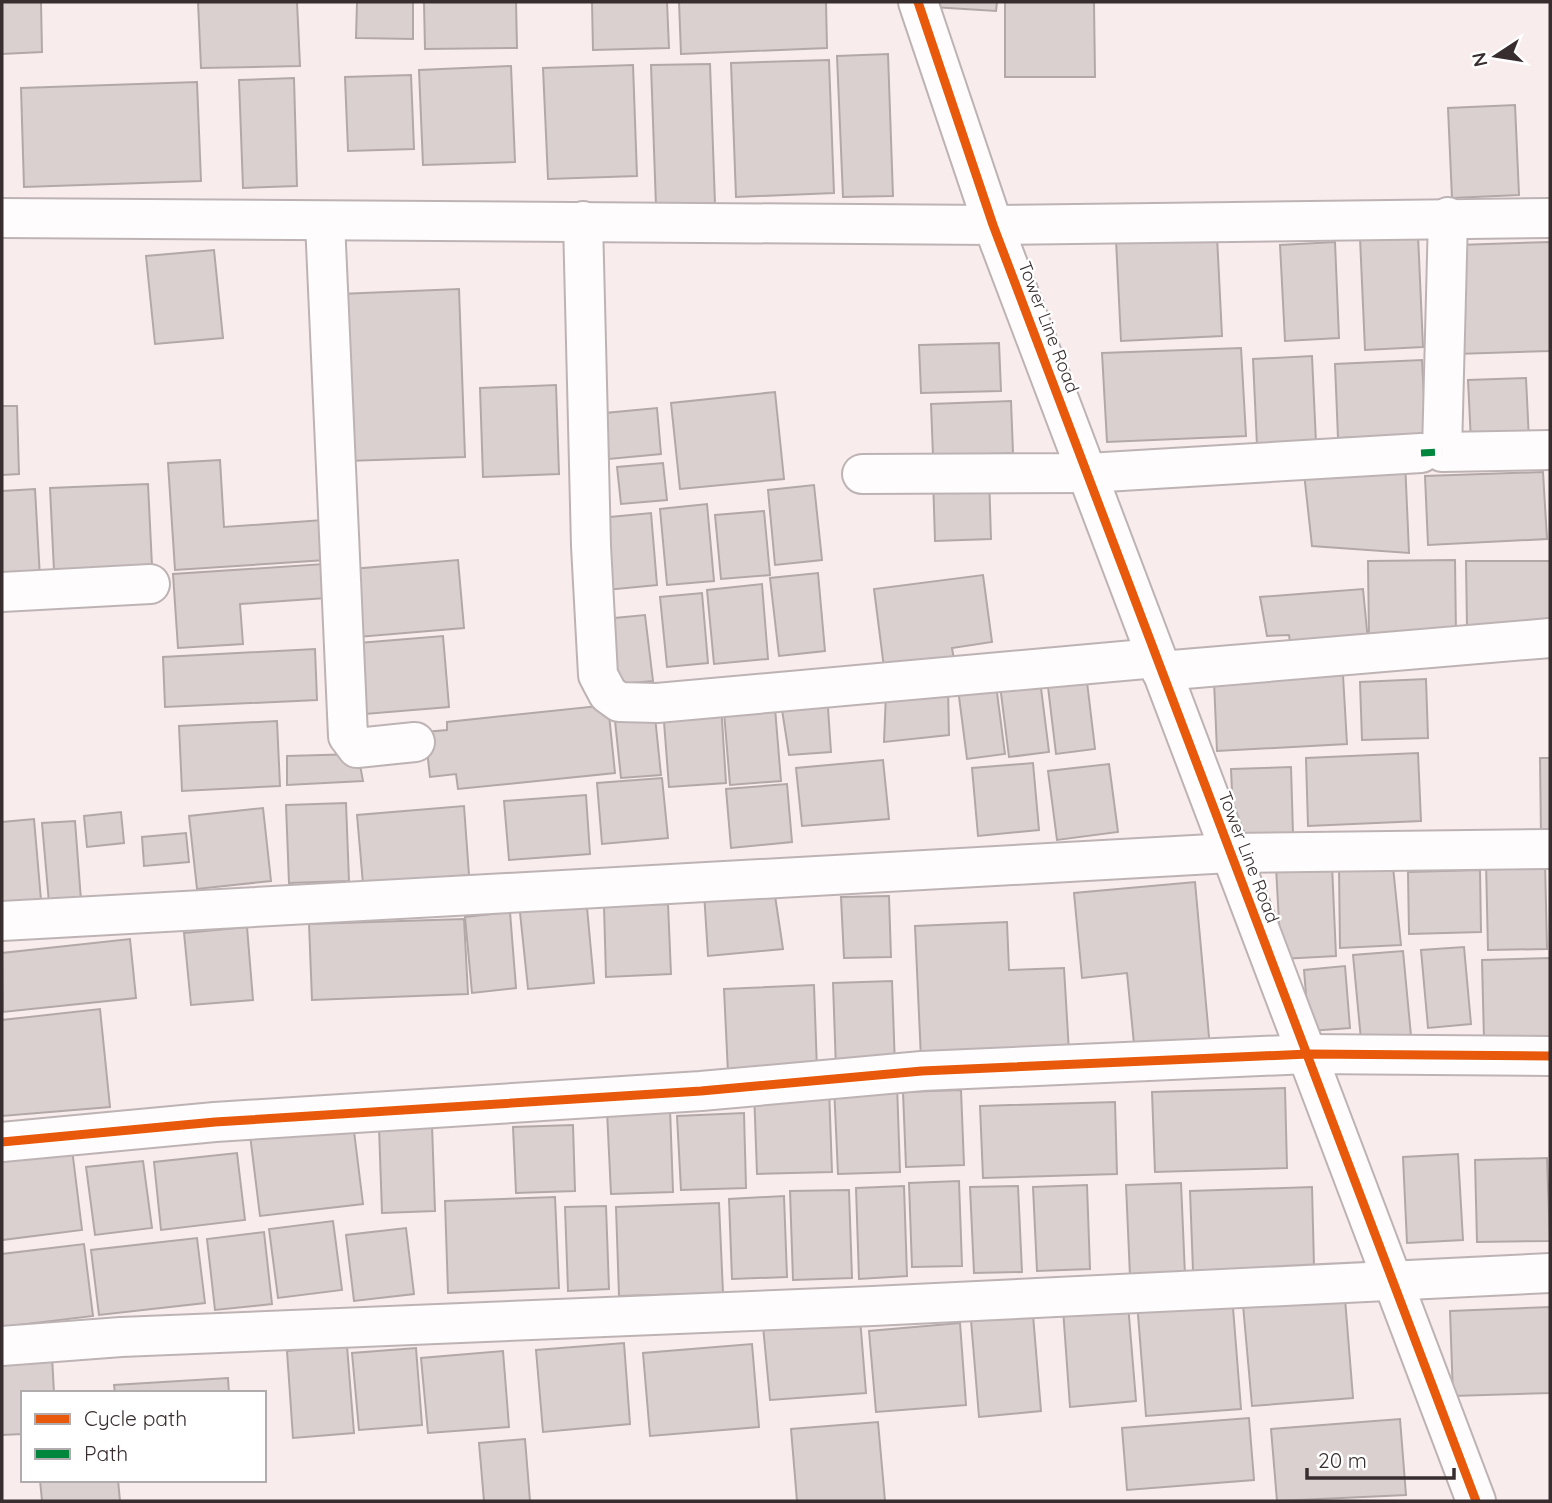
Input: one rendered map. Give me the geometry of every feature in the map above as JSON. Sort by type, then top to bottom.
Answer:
[{"type":"street","name":"Tower Line Road","points":[[918,2],[993,225],[1476,1501]]},
{"type":"street","points":[[1448,217],[1442,452],[1550,450]]},
{"type":"street","points":[[2,218],[993,225],[1448,217],[1550,218]]},
{"type":"street","points":[[583,221],[591,547],[598,675],[608,694],[619,702],[657,703],[1550,638]]},
{"type":"street","points":[[325,222],[348,736],[358,748],[415,742]]},
{"type":"street","points":[[862,474],[1088,473],[1421,453]]},
{"type":"street","points":[[2,592],[150,583]]},
{"type":"street","points":[[2,921],[1230,853],[1550,849]]},
{"type":"street","points":[[2,1142],[215,1122],[701,1091],[922,1072],[1308,1054],[1550,1055]]},
{"type":"street","points":[[2,1346],[121,1336],[873,1306],[1550,1273]]},
{"type":"building","points":[[2,2],[41,2],[42,52],[2,54]]},
{"type":"building","points":[[198,2],[297,2],[300,66],[201,68]]},
{"type":"building","points":[[357,2],[413,2],[413,39],[356,38]]},
{"type":"building","points":[[424,2],[516,2],[517,48],[425,49]]},
{"type":"building","points":[[592,2],[667,2],[669,48],[593,50]]},
{"type":"building","points":[[679,2],[826,2],[827,48],[681,54]]},
{"type":"building","points":[[933,2],[997,2],[996,11],[933,7]]},
{"type":"building","points":[[1005,2],[1094,2],[1095,77],[1005,77]]},
{"type":"building","points":[[888,54],[893,196],[843,197],[837,56]]},
{"type":"building","points":[[829,60],[834,193],[736,197],[731,63]]},
{"type":"building","points":[[710,64],[715,204],[656,206],[651,65]]},
{"type":"building","points":[[633,65],[637,176],[548,179],[543,68]]},
{"type":"building","points":[[511,66],[515,162],[423,165],[419,70]]},
{"type":"building","points":[[411,75],[414,149],[348,151],[345,77]]},
{"type":"building","points":[[294,78],[297,186],[243,188],[239,80]]},
{"type":"building","points":[[197,82],[201,181],[24,187],[21,88]]},
{"type":"building","points":[[1515,105],[1519,195],[1452,198],[1448,108]]},
{"type":"building","points":[[1418,235],[1423,347],[1365,350],[1360,238]]},
{"type":"building","points":[[1217,236],[1222,336],[1121,341],[1116,240]]},
{"type":"building","points":[[1335,242],[1339,338],[1285,341],[1280,245]]},
{"type":"building","points":[[1550,242],[1550,351],[1456,354],[1458,245]]},
{"type":"building","points":[[214,250],[223,338],[155,344],[146,256]]},
{"type":"building","points":[[459,289],[465,457],[347,461],[340,294]]},
{"type":"building","points":[[999,343],[1001,391],[921,393],[919,345]]},
{"type":"building","points":[[1241,348],[1246,436],[1107,442],[1102,353]]},
{"type":"building","points":[[1312,356],[1316,443],[1257,446],[1253,359]]},
{"type":"building","points":[[1422,360],[1426,434],[1338,438],[1335,364]]},
{"type":"building","points":[[1526,378],[1529,440],[1471,442],[1468,380]]},
{"type":"building","points":[[556,385],[559,474],[483,477],[480,388]]},
{"type":"building","points":[[775,392],[784,479],[680,489],[671,403]]},
{"type":"building","points":[[1011,401],[1013,453],[933,456],[931,404]]},
{"type":"building","points":[[2,406],[17,406],[19,474],[2,475]]},
{"type":"building","points":[[657,408],[661,454],[609,459],[605,413]]},
{"type":"building","points":[[220,460],[224,527],[323,520],[326,560],[175,570],[168,463]]},
{"type":"building","points":[[1405,460],[1409,553],[1312,546],[1303,464]]},
{"type":"building","points":[[663,463],[667,500],[621,504],[617,467]]},
{"type":"building","points":[[1543,472],[1547,539],[1428,545],[1425,476]]},
{"type":"building","points":[[989,475],[991,539],[935,541],[933,477]]},
{"type":"building","points":[[148,484],[152,566],[54,571],[50,488]]},
{"type":"building","points":[[814,485],[822,560],[775,565],[768,490]]},
{"type":"building","points":[[35,489],[40,578],[2,580],[2,491]]},
{"type":"building","points":[[707,504],[714,581],[667,585],[660,509]]},
{"type":"building","points":[[764,511],[770,575],[721,579],[715,515]]},
{"type":"building","points":[[651,513],[657,585],[606,590],[600,518]]},
{"type":"building","points":[[458,560],[464,628],[358,637],[352,569]]},
{"type":"building","points":[[1455,560],[1456,637],[1369,639],[1368,561]]},
{"type":"building","points":[[1466,561],[1550,561],[1550,625],[1467,627]]},
{"type":"building","points":[[324,564],[326,598],[240,604],[243,644],[178,648],[173,574]]},
{"type":"building","points":[[818,573],[825,651],[779,656],[770,578]]},
{"type":"building","points":[[983,575],[992,642],[952,648],[954,660],[884,668],[874,589]]},
{"type":"building","points":[[762,584],[768,659],[714,664],[707,590]]},
{"type":"building","points":[[1363,589],[1368,641],[1292,657],[1289,635],[1267,636],[1260,597]]},
{"type":"building","points":[[702,593],[708,663],[667,667],[660,597]]},
{"type":"building","points":[[645,615],[653,681],[610,685],[604,619]]},
{"type":"building","points":[[443,636],[449,707],[365,714],[359,643]]},
{"type":"building","points":[[315,649],[317,700],[165,707],[163,657]]},
{"type":"building","points":[[1085,665],[1095,749],[1056,754],[1046,670]]},
{"type":"building","points":[[1039,672],[1049,752],[1009,757],[999,677]]},
{"type":"building","points":[[1343,675],[1347,744],[1217,751],[1214,681]]},
{"type":"building","points":[[1426,679],[1428,738],[1362,740],[1360,682]]},
{"type":"building","points":[[996,685],[1005,754],[967,759],[958,689]]},
{"type":"building","points":[[948,686],[949,735],[884,742],[886,693]]},
{"type":"building","points":[[827,693],[831,752],[789,755],[780,697]]},
{"type":"building","points":[[774,696],[781,781],[730,785],[723,700]]},
{"type":"building","points":[[721,704],[726,783],[669,787],[663,709]]},
{"type":"building","points":[[608,705],[615,773],[458,789],[456,774],[430,777],[425,732],[447,730],[447,722]]},
{"type":"building","points":[[654,707],[661,775],[621,778],[614,711]]},
{"type":"building","points":[[277,721],[280,786],[182,791],[179,726]]},
{"type":"building","points":[[1418,753],[1421,821],[1308,826],[1306,758]]},
{"type":"building","points":[[358,754],[363,781],[287,785],[287,756]]},
{"type":"building","points":[[1540,758],[1550,758],[1550,835],[1541,835]]},
{"type":"building","points":[[883,760],[889,819],[802,826],[796,768]]},
{"type":"building","points":[[1033,763],[1039,830],[978,836],[972,768]]},
{"type":"building","points":[[1109,764],[1118,832],[1057,840],[1048,771]]},
{"type":"building","points":[[1291,767],[1293,834],[1234,836],[1231,769]]},
{"type":"building","points":[[662,778],[668,838],[602,844],[597,783]]},
{"type":"building","points":[[787,784],[792,842],[731,848],[726,789]]},
{"type":"building","points":[[586,795],[590,854],[509,860],[504,801]]},
{"type":"building","points":[[346,803],[349,881],[289,883],[286,805]]},
{"type":"building","points":[[464,806],[469,875],[363,884],[357,815]]},
{"type":"building","points":[[263,808],[271,881],[197,889],[189,816]]},
{"type":"building","points":[[121,812],[124,843],[87,847],[84,816]]},
{"type":"building","points":[[34,819],[41,900],[2,904],[2,822]]},
{"type":"building","points":[[75,821],[81,900],[49,903],[42,823]]},
{"type":"building","points":[[186,833],[189,862],[144,866],[142,837]]},
{"type":"building","points":[[1545,861],[1547,949],[1488,950],[1486,862]]},
{"type":"building","points":[[1332,865],[1336,956],[1281,959],[1276,867]]},
{"type":"building","points":[[1339,867],[1393,867],[1401,945],[1340,948]]},
{"type":"building","points":[[1480,870],[1481,932],[1409,934],[1408,872]]},
{"type":"building","points":[[1195,882],[1210,1048],[1135,1054],[1127,973],[1082,978],[1074,893]]},
{"type":"building","points":[[774,889],[783,949],[708,956],[704,892]]},
{"type":"building","points":[[889,896],[891,957],[844,958],[841,897]]},
{"type":"building","points":[[586,897],[594,983],[528,989],[519,903]]},
{"type":"building","points":[[668,904],[671,974],[606,977],[604,906]]},
{"type":"building","points":[[510,912],[516,988],[472,993],[465,917]]},
{"type":"building","points":[[464,919],[468,994],[312,1000],[309,924]]},
{"type":"building","points":[[1007,922],[1009,970],[1064,968],[1069,1052],[921,1059],[915,926]]},
{"type":"building","points":[[247,927],[253,1000],[191,1005],[184,933]]},
{"type":"building","points":[[130,939],[136,998],[3,1012],[2,953]]},
{"type":"building","points":[[1464,947],[1471,1024],[1428,1028],[1421,950]]},
{"type":"building","points":[[1403,951],[1411,1036],[1361,1040],[1353,955]]},
{"type":"building","points":[[1550,958],[1550,1038],[1484,1040],[1482,960]]},
{"type":"building","points":[[1345,966],[1350,1028],[1309,1031],[1304,970]]},
{"type":"building","points":[[892,981],[895,1067],[836,1069],[833,983]]},
{"type":"building","points":[[814,985],[817,1070],[728,1073],[724,989]]},
{"type":"building","points":[[100,1009],[110,1107],[2,1116],[2,1020]]},
{"type":"building","points":[[897,1084],[900,1172],[838,1174],[834,1086]]},
{"type":"building","points":[[829,1087],[832,1172],[757,1174],[754,1090]]},
{"type":"building","points":[[1285,1088],[1287,1168],[1155,1172],[1152,1092]]},
{"type":"building","points":[[961,1090],[964,1165],[906,1167],[903,1092]]},
{"type":"building","points":[[1115,1102],[1117,1174],[983,1178],[980,1106]]},
{"type":"building","points":[[670,1108],[673,1192],[611,1194],[607,1111]]},
{"type":"building","points":[[744,1113],[746,1188],[681,1190],[677,1116]]},
{"type":"building","points":[[353,1123],[363,1204],[260,1216],[250,1135]]},
{"type":"building","points":[[432,1125],[435,1211],[382,1213],[379,1127]]},
{"type":"building","points":[[573,1125],[575,1191],[516,1193],[513,1127]]},
{"type":"building","points":[[72,1149],[82,1230],[2,1240],[2,1158]]},
{"type":"building","points":[[237,1153],[245,1220],[161,1230],[154,1162]]},
{"type":"building","points":[[1458,1154],[1463,1240],[1407,1243],[1403,1157]]},
{"type":"building","points":[[1547,1158],[1550,1241],[1477,1242],[1475,1160]]},
{"type":"building","points":[[143,1161],[152,1228],[95,1235],[86,1167]]},
{"type":"building","points":[[959,1181],[962,1266],[912,1267],[909,1183]]},
{"type":"building","points":[[1181,1183],[1185,1275],[1130,1276],[1126,1185]]},
{"type":"building","points":[[1087,1185],[1090,1269],[1037,1271],[1033,1187]]},
{"type":"building","points":[[904,1186],[907,1276],[859,1279],[856,1188]]},
{"type":"building","points":[[1018,1186],[1022,1272],[974,1273],[970,1187]]},
{"type":"building","points":[[1312,1187],[1314,1266],[1193,1271],[1190,1191]]},
{"type":"building","points":[[849,1190],[852,1278],[793,1280],[790,1191]]},
{"type":"building","points":[[784,1196],[787,1277],[732,1279],[729,1199]]},
{"type":"building","points":[[555,1197],[559,1288],[448,1293],[445,1201]]},
{"type":"building","points":[[719,1203],[723,1293],[619,1296],[616,1207]]},
{"type":"building","points":[[606,1206],[609,1289],[568,1291],[565,1207]]},
{"type":"building","points":[[333,1221],[342,1290],[278,1298],[269,1229]]},
{"type":"building","points":[[406,1228],[414,1294],[354,1301],[346,1235]]},
{"type":"building","points":[[264,1232],[272,1304],[215,1310],[207,1239]]},
{"type":"building","points":[[197,1238],[205,1303],[99,1315],[91,1250]]},
{"type":"building","points":[[84,1244],[93,1316],[2,1327],[2,1254]]},
{"type":"building","points":[[1344,1286],[1353,1398],[1252,1406],[1242,1294]]},
{"type":"building","points":[[1232,1295],[1241,1409],[1146,1416],[1137,1302]]},
{"type":"building","points":[[1128,1304],[1136,1401],[1070,1407],[1063,1309]]},
{"type":"building","points":[[1550,1307],[1550,1393],[1453,1396],[1450,1311]]},
{"type":"building","points":[[1033,1315],[1041,1411],[979,1417],[971,1320]]},
{"type":"building","points":[[860,1318],[866,1393],[770,1400],[763,1326]]},
{"type":"building","points":[[960,1323],[966,1405],[876,1412],[869,1331]]},
{"type":"building","points":[[624,1343],[630,1424],[543,1432],[536,1350]]},
{"type":"building","points":[[752,1344],[759,1427],[650,1436],[643,1353]]},
{"type":"building","points":[[347,1346],[354,1433],[293,1438],[287,1351]]},
{"type":"building","points":[[416,1348],[422,1425],[359,1430],[352,1353]]},
{"type":"building","points":[[503,1351],[509,1427],[428,1433],[421,1358]]},
{"type":"building","points":[[52,1356],[54,1391],[21,1391],[21,1434],[2,1435],[2,1360]]},
{"type":"building","points":[[228,1378],[229,1391],[115,1391],[114,1385]]},
{"type":"building","points":[[1249,1418],[1254,1480],[1127,1490],[1122,1428]]},
{"type":"building","points":[[1400,1419],[1406,1495],[1277,1501],[1271,1429]]},
{"type":"building","points":[[878,1422],[885,1501],[797,1501],[791,1429]]},
{"type":"building","points":[[525,1439],[530,1501],[484,1501],[479,1443]]},
{"type":"building","points":[[40,1482],[118,1482],[120,1501],[42,1501]]},
{"type":"marked path","points":[[1421,453],[1442,452]]},
{"type":"cycle path","points":[[918,2],[993,225],[1476,1501]]},
{"type":"cycle path","points":[[2,1142],[215,1122],[701,1091],[922,1071],[1308,1054],[1550,1056]]}]
